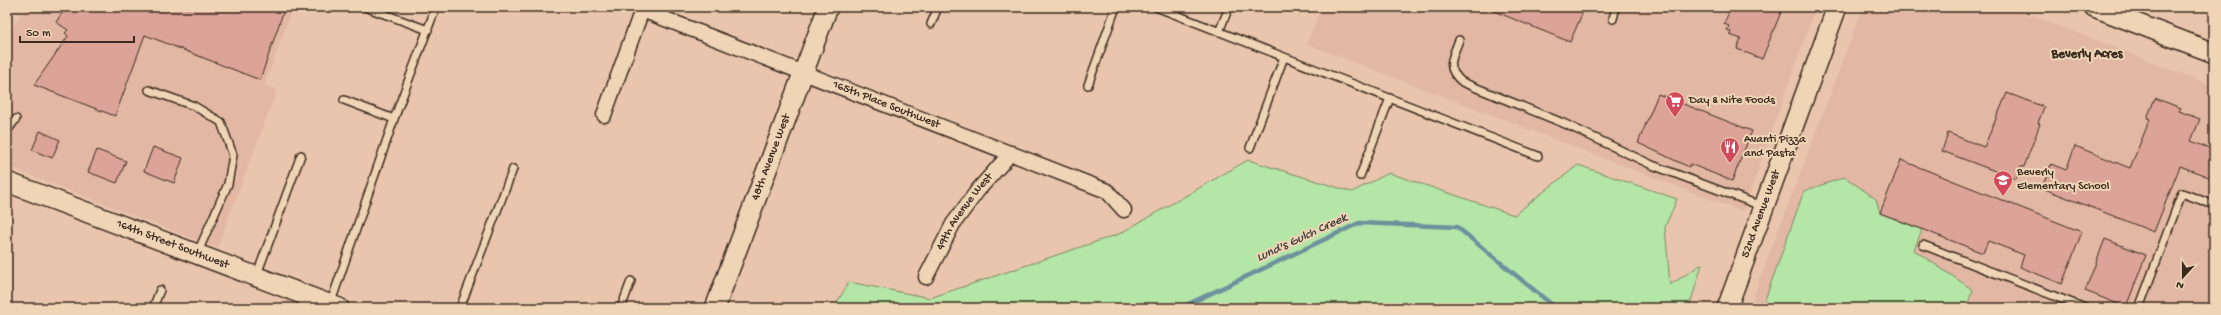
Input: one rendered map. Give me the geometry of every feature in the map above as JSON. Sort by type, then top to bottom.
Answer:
[{"type":"street","name":"48th Avenue West","points":[[715,308],[828,7]]},
{"type":"street","points":[[2094,7],[2214,53]]},
{"type":"street","name":"165th Place Southwest","points":[[642,8],[804,74],[1108,191],[1124,210]]},
{"type":"street","points":[[604,115],[642,8]]},
{"type":"street","name":"52nd Avenue West","points":[[1727,308],[1764,207],[1833,8]]},
{"type":"street","name":"49th Avenue West","points":[[926,277],[953,224],[978,190],[1011,153]]},
{"type":"street","name":"164th Street Southwest","points":[[7,182],[256,277],[307,302],[333,307]]},
{"type":"lane","points":[[365,7],[428,30]]},
{"type":"lane","points":[[333,307],[394,119],[436,7]]},
{"type":"lane","points":[[931,24],[938,7]]},
{"type":"lane","points":[[1088,85],[1116,7]]},
{"type":"lane","points":[[1156,7],[1538,156]]},
{"type":"lane","points":[[1219,32],[1229,7]]},
{"type":"lane","points":[[1613,18],[1616,7]]},
{"type":"lane","points":[[1459,40],[1451,62],[1452,70],[1462,82],[1563,123],[1652,165],[1764,207]]},
{"type":"lane","points":[[1250,148],[1284,57]]},
{"type":"lane","points":[[149,90],[194,106],[221,122],[233,155],[228,184],[197,254]]},
{"type":"lane","points":[[1360,176],[1390,98]]},
{"type":"lane","points":[[344,100],[394,119]]},
{"type":"lane","points":[[7,131],[16,119]]},
{"type":"lane","points":[[256,277],[301,155]]},
{"type":"lane","points":[[460,308],[513,169]]},
{"type":"lane","points":[[2139,308],[2182,193],[2214,205]]},
{"type":"lane","points":[[1923,245],[2085,308]]},
{"type":"lane","points":[[621,308],[631,281]]},
{"type":"lane","points":[[153,308],[160,290]]},
{"type":"shaded area","points":[[27,7],[293,7],[265,84],[277,90],[217,248],[7,166],[7,34]]},
{"type":"shaded area","points":[[1321,7],[1816,7],[1743,212],[1307,44]]},
{"type":"shaded area","name":"Beverly Elementary School","points":[[1863,7],[2010,7],[2214,86],[2214,308],[1749,308]]},
{"type":"green space","points":[[1248,160],[1352,192],[1389,173],[1514,215],[1578,165],[1677,199],[1665,227],[1670,285],[1702,264],[1689,308],[1385,308],[1380,306],[1374,308],[834,308],[849,282],[930,298],[1119,234]]},
{"type":"green space","points":[[1845,177],[1876,199],[1880,213],[1922,230],[1914,250],[1973,290],[1966,308],[1762,308],[1804,191]]},
{"type":"building","points":[[66,7],[285,7],[260,80],[145,35],[115,116],[34,85],[68,36],[65,33],[68,30],[56,22]]},
{"type":"building","points":[[1484,7],[1585,7],[1570,42]]},
{"type":"building","points":[[1731,7],[1783,7],[1762,59],[1737,49],[1741,39],[1730,35],[1731,32],[1727,30],[1729,26],[1724,24]]},
{"type":"building","points":[[2007,93],[2044,107],[2038,123],[2040,124],[2024,167],[2021,166],[2016,179],[1942,151],[1948,133],[1984,147]]},
{"type":"building","points":[[1658,94],[1752,131],[1732,181],[1690,164],[1689,167],[1638,143]]},
{"type":"building","points":[[2155,98],[2181,108],[2179,111],[2200,119],[2191,141],[2214,150],[2214,179],[2180,166],[2154,232],[2042,188],[2051,164],[2066,170],[2075,146],[2130,168],[2150,119],[2147,118]]},
{"type":"building","points":[[40,131],[60,140],[52,158],[32,150]]},
{"type":"building","points":[[153,147],[183,158],[174,183],[144,171]]},
{"type":"building","points":[[97,150],[126,161],[117,183],[88,172]]},
{"type":"building","points":[[1901,160],[2082,232],[2062,284],[2020,267],[2024,255],[1988,241],[1983,253],[1880,213]]},
{"type":"building","points":[[2105,239],[2146,255],[2126,307],[2085,291]]},
{"type":"waterway","name":"Lund's Gulch Creek","points":[[1180,308],[1359,223],[1457,227],[1556,308]]},
{"type":"place","name":"Day & Nite Foods","points":[[1675,118]]},
{"type":"place","name":"Avanti Pizza and Pasta","points":[[1730,164]]},
{"type":"place","name":"Beverly Elementary School","points":[[2003,197]]},
{"type":"district","name":"Beverly Acres","points":[[2087,54]]}]
